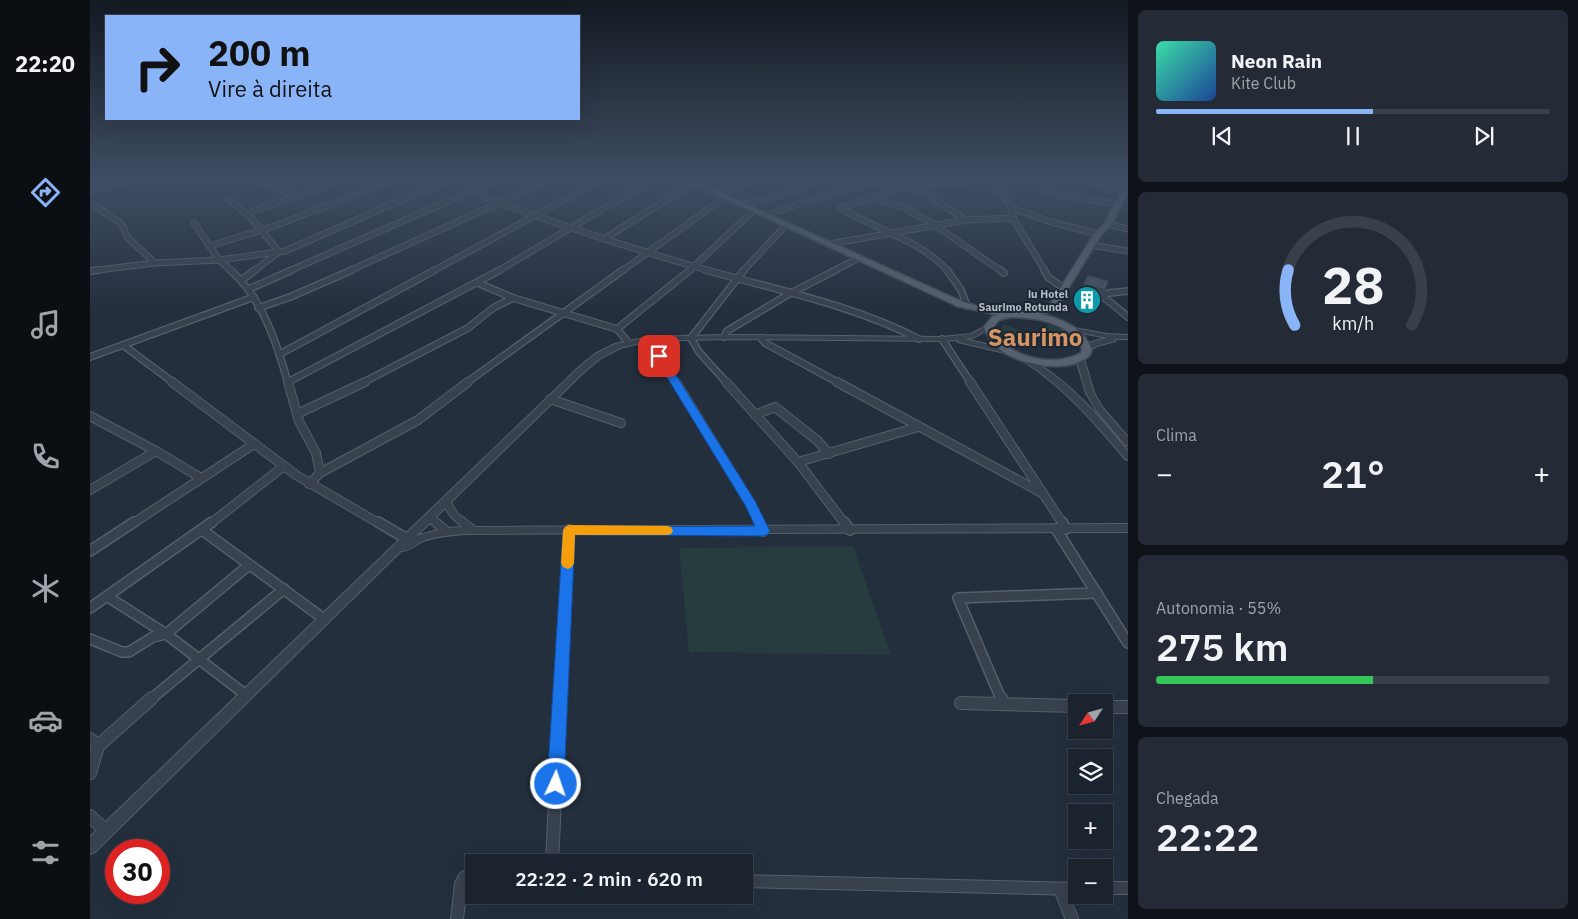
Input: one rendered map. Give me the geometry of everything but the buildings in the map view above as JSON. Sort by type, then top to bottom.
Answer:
[{"type":"main road","points":[[786,225],[964,305],[1011,314],[1024,314],[1039,312],[1054,305],[1098,234],[1108,224]]},
{"type":"main road","points":[[964,305],[988,327],[992,338],[1010,352],[1023,357],[1055,363],[1072,362],[1085,355],[1087,350],[1082,339],[1067,327],[1045,318],[1024,314]]},
{"type":"main road","points":[[1054,305],[1067,327]]},
{"type":"main road","points":[[988,327],[996,318],[1011,314]]},
{"type":"street","points":[[121,224],[128,238],[155,263]]},
{"type":"street","points":[[195,224],[219,260],[242,280],[254,297],[280,354],[297,414],[316,453],[320,472]]},
{"type":"street","points":[[257,224],[273,248],[279,252]]},
{"type":"street","points":[[210,246],[275,224]]},
{"type":"street","points":[[90,271],[155,263],[219,260],[279,252],[295,248],[349,224]]},
{"type":"street","points":[[249,289],[396,224]]},
{"type":"street","points":[[258,308],[290,297],[456,224]]},
{"type":"street","points":[[280,354],[520,224]]},
{"type":"street","points":[[558,224],[694,268],[862,314],[888,323],[919,339]]},
{"type":"street","points":[[288,382],[478,283],[577,224]]},
{"type":"street","points":[[604,239],[627,224]]},
{"type":"street","points":[[310,484],[320,472],[418,420],[685,224]]},
{"type":"street","points":[[617,329],[694,268],[740,224]]},
{"type":"street","points":[[873,224],[925,252],[946,269],[964,295],[964,305]]},
{"type":"street","points":[[829,244],[942,224]]},
{"type":"street","points":[[1016,224],[1048,277],[1064,288]]},
{"type":"street","points":[[1058,224],[1098,234]]},
{"type":"street","points":[[1108,224],[1128,229]]},
{"type":"street","points":[[691,338],[736,279],[786,225]]},
{"type":"street","points":[[935,225],[1004,273]]},
{"type":"street","points":[[1091,246],[1128,251]]},
{"type":"street","points":[[242,280],[279,252]]},
{"type":"street","points":[[724,337],[727,331],[789,294],[859,258]]},
{"type":"street","points":[[478,283],[513,298],[617,329],[628,342]]},
{"type":"street","points":[[1128,291],[1100,294],[1128,317]]},
{"type":"street","points":[[90,357],[254,297]]},
{"type":"street","points":[[297,414],[336,397],[468,328],[493,308],[513,298]]},
{"type":"street","points":[[90,847],[550,399],[589,363],[609,350],[628,342],[649,339],[724,337],[956,339],[979,334],[988,327]]},
{"type":"street","points":[[1067,327],[1117,338]]},
{"type":"street","points":[[1087,350],[1099,342],[1128,337]]},
{"type":"street","points":[[691,338],[699,352],[798,462],[850,530]]},
{"type":"street","points":[[761,338],[765,344],[1042,493]]},
{"type":"street","points":[[649,339],[751,504],[763,531]]},
{"type":"street","points":[[942,339],[1042,493],[1097,593],[1128,643]]},
{"type":"street","points":[[956,339],[1010,352]]},
{"type":"street","points":[[123,345],[310,484],[407,539]]},
{"type":"street","points":[[1023,357],[1054,377],[1088,408],[1128,457]]},
{"type":"street","points":[[1080,359],[1085,382],[1099,408],[1128,443]]},
{"type":"street","points":[[550,399],[621,423]]},
{"type":"street","points":[[755,415],[775,407],[807,431],[829,454]]},
{"type":"street","points":[[1088,408],[1099,408]]},
{"type":"street","points":[[90,416],[156,451],[201,478]]},
{"type":"street","points":[[798,462],[918,427]]},
{"type":"street","points":[[90,551],[254,444]]},
{"type":"street","points":[[92,486],[156,451]]},
{"type":"street","points":[[90,608],[202,530],[284,466]]},
{"type":"street","points":[[446,502],[454,515],[474,531]]},
{"type":"street","points":[[430,517],[446,531]]},
{"type":"street","points":[[390,556],[411,543],[446,531],[1128,528]]},
{"type":"street","points":[[202,530],[324,619]]},
{"type":"street","points":[[552,854],[569,530]]},
{"type":"street","points":[[90,639],[122,652],[129,652],[153,637],[166,634],[249,566]]},
{"type":"street","points":[[90,773],[94,743],[284,589]]},
{"type":"street","points":[[1003,704],[958,598],[1097,593]]},
{"type":"street","points":[[108,597],[134,616],[166,634],[246,695]]},
{"type":"street","points":[[961,703],[1068,706]]},
{"type":"street","points":[[1113,707],[1128,707]]},
{"type":"street","points":[[90,816],[106,832]]},
{"type":"street","points":[[457,919],[461,884],[465,877]]},
{"type":"street","points":[[753,881],[1068,889]]},
{"type":"street","points":[[1113,888],[1128,888]]},
{"type":"street","points":[[1060,889],[1072,919]]},
{"type":"green space","points":[[1004,324],[1030,334],[1029,338],[1033,342],[1002,338],[999,331]]},
{"type":"green space","points":[[1049,324],[1064,330],[1074,339],[1054,343],[1049,342],[1039,334]]},
{"type":"green space","points":[[853,546],[891,655],[689,652],[679,548]]},
{"type":"slow traffic","points":[[568,563],[569,530],[667,531]]},
{"type":"place","name":"iu Hotel Saurimo Rotunda","points":[[1087,300]]},
{"type":"district","name":"Saurimo","points":[[1035,338]]},
{"type":"route","points":[[556,784],[569,530],[763,531],[751,504],[659,356]]}]
